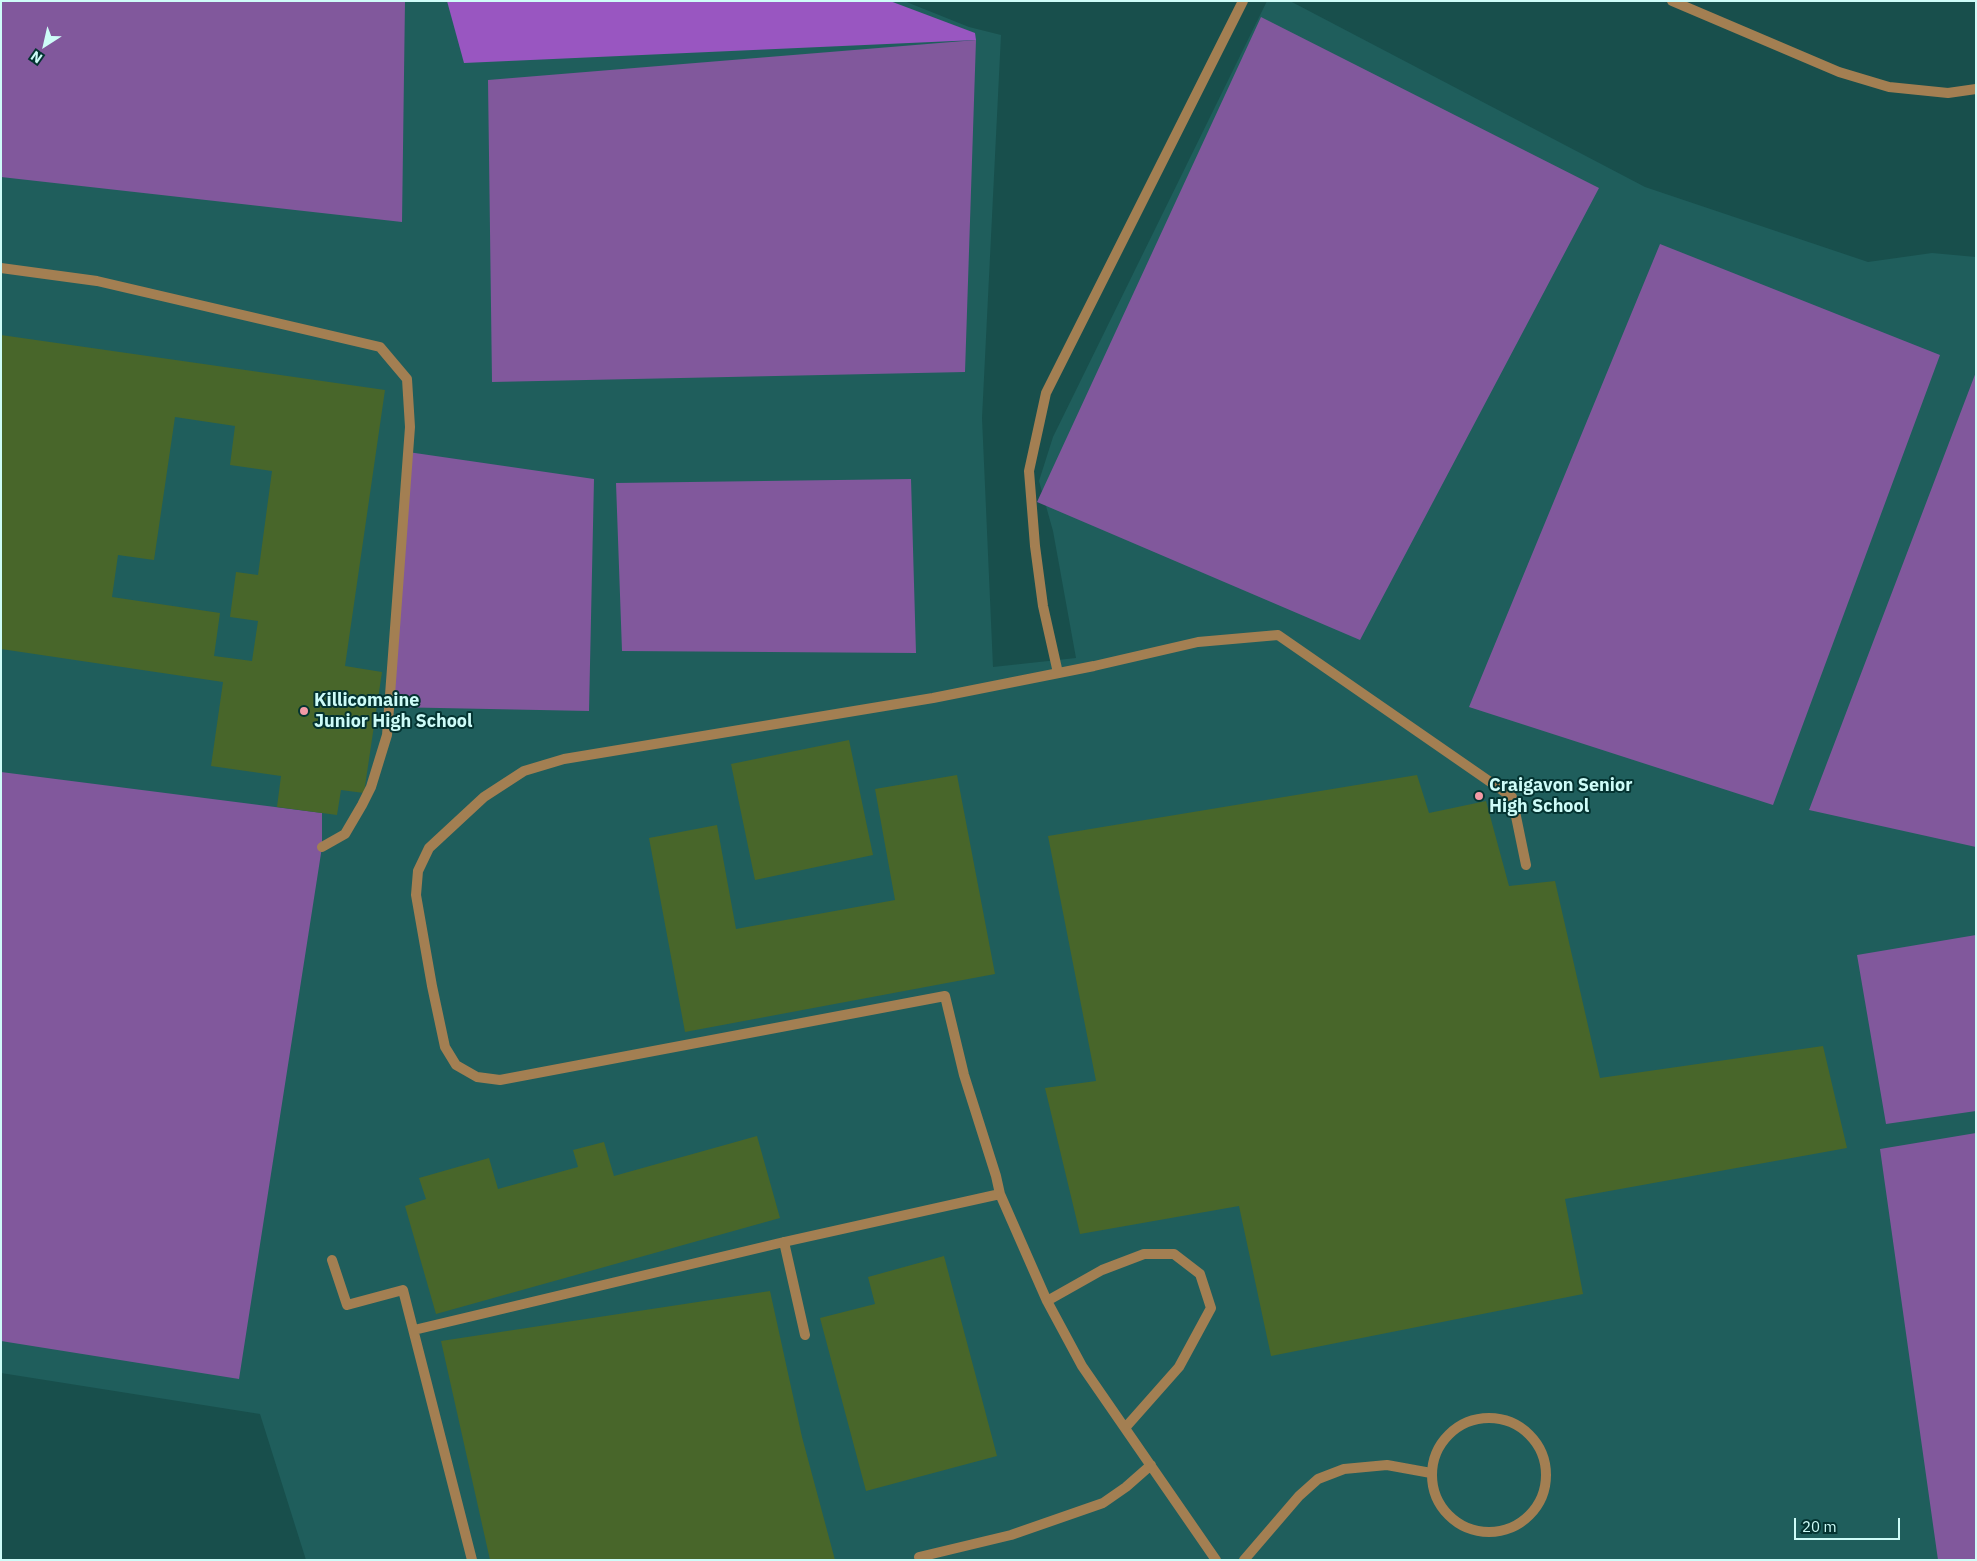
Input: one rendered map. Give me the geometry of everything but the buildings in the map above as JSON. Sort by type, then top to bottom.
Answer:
[{"type":"street","points":[[1058,673],[1043,606],[1029,471],[1046,393],[1243,1]]},
{"type":"street","points":[[1672,1],[1839,72],[1889,87],[1948,93],[1976,89]]},
{"type":"street","points":[[1,268],[97,281],[380,347],[407,380],[410,427],[387,735],[371,787],[362,806],[345,834],[322,847]]},
{"type":"street","points":[[1216,1560],[1082,1366],[1047,1301],[1000,1194],[964,1075],[945,996],[500,1080],[477,1077],[456,1065],[445,1047],[416,895],[418,872],[429,848],[484,797],[524,771],[564,759],[932,698],[1198,642],[1278,635],[1512,797],[1526,864]]},
{"type":"street","points":[[414,1330],[784,1242],[1000,1194]]},
{"type":"street","points":[[784,1242],[806,1335]]},
{"type":"street","points":[[1047,1301],[1102,1270],[1144,1254],[1174,1254],[1200,1274],[1211,1308],[1179,1367],[1125,1428]]},
{"type":"street","points":[[332,1260],[347,1305],[404,1290],[472,1560]]},
{"type":"street","points":[[1476,1418],[1495,1418],[1513,1422],[1528,1433],[1540,1448],[1546,1466],[1546,1485],[1539,1503],[1527,1518],[1511,1528],[1492,1533],[1474,1530],[1456,1522],[1442,1509],[1434,1492],[1431,1473],[1435,1454],[1444,1438],[1458,1426],[1476,1418]]},
{"type":"street","points":[[919,1557],[1011,1535],[1103,1503],[1126,1487],[1151,1465]]},
{"type":"street","points":[[1244,1560],[1299,1496],[1318,1479],[1344,1469],[1387,1465],[1431,1473]]},
{"type":"shaded area","points":[[1,1],[904,1],[969,27],[1001,35],[982,418],[993,667],[1076,658],[1053,531],[1039,481],[1053,437],[1267,1],[1290,1],[1645,187],[1868,262],[1932,253],[1976,257],[1976,1560],[306,1560],[260,1414],[1,1373]]},
{"type":"shaded area","points":[[1,1],[405,1],[402,222],[1,177]]},
{"type":"shaded area","points":[[447,1],[890,1],[975,33],[976,40],[464,63]]},
{"type":"shaded area","points":[[1261,17],[1599,188],[1360,640],[1037,502]]},
{"type":"shaded area","points":[[976,40],[965,372],[492,382],[488,80]]},
{"type":"shaded area","points":[[1660,244],[1940,355],[1773,805],[1469,707]]},
{"type":"shaded area","points":[[1976,372],[1976,847],[1809,810]]},
{"type":"shaded area","points":[[408,452],[594,479],[589,711],[389,707]]},
{"type":"shaded area","points":[[911,479],[916,653],[622,651],[616,483]]},
{"type":"shaded area","points":[[1,772],[322,813],[322,847],[239,1379],[1,1341]]},
{"type":"shaded area","points":[[1976,935],[1976,1111],[1886,1124],[1857,955]]},
{"type":"shaded area","points":[[1976,1133],[1976,1560],[1938,1560],[1880,1149]]},
{"type":"place","name":"Killicomaine Junior High School","points":[[304,711]]},
{"type":"place","name":"Craigavon Senior High School","points":[[1479,796]]}]
